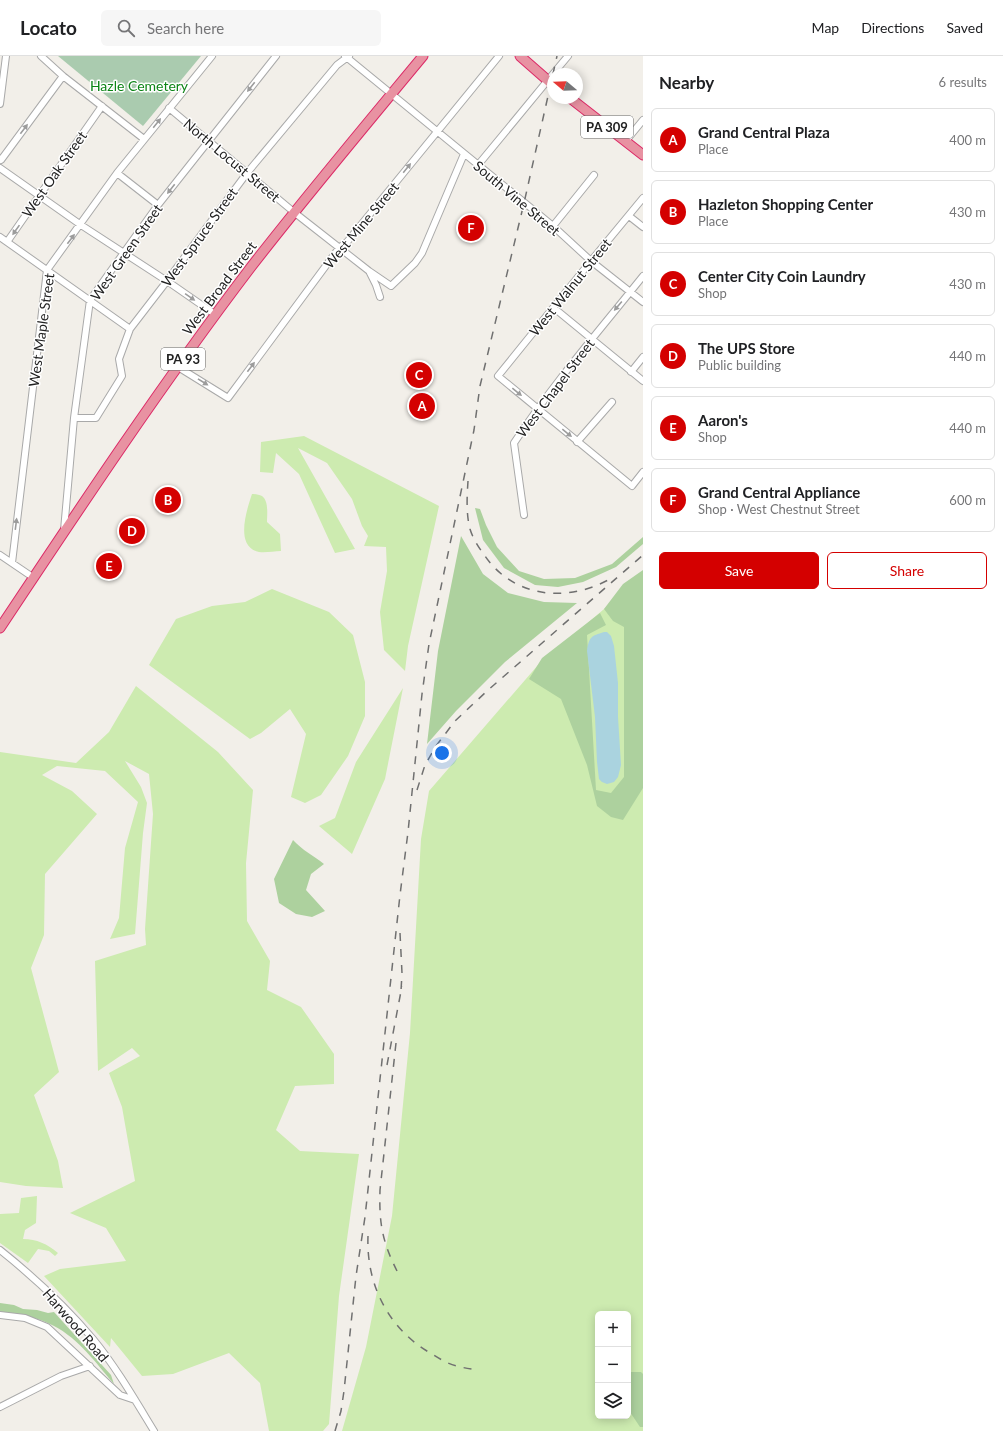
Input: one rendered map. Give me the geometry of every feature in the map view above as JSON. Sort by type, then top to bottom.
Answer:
[{"type":"highway","name":"West Broad Street","points":[[0,628],[63,533],[178,367],[216,315],[295,213],[423,56]]},
{"type":"highway","points":[[520,56],[547,75]]},
{"type":"highway","name":"PA 309","points":[[578,104],[643,156]]},
{"type":"street","points":[[0,104],[6,56]]},
{"type":"street","points":[[41,56],[63,76],[144,138]]},
{"type":"street","name":"West Maple Street","points":[[12,563],[48,270],[117,173],[212,56]]},
{"type":"street","name":"West Green Street","points":[[63,533],[74,418],[90,300],[158,205],[276,56]]},
{"type":"street","name":"West Mine Street","points":[[178,367],[228,398],[339,248],[347,242],[499,56]]},
{"type":"street","points":[[559,68],[568,56]]},
{"type":"street","name":"South Vine Street","points":[[347,57],[553,226],[591,261],[643,302]]},
{"type":"street","name":"West Spruce Street","points":[[74,418],[96,418],[122,376],[119,359],[130,329],[247,173],[337,65],[347,57]]},
{"type":"street","points":[[0,159],[1,160],[63,76]]},
{"type":"street","points":[[478,165],[547,84]]},
{"type":"street","name":"West Oak Street","points":[[7,242],[102,106]]},
{"type":"street","name":"North Locust Street","points":[[169,108],[295,213],[369,271],[391,286],[422,253],[464,154]]},
{"type":"street","points":[[626,142],[643,120]]},
{"type":"street","points":[[0,168],[81,225],[216,315]]},
{"type":"street","points":[[117,173],[158,205]]},
{"type":"street","points":[[553,226],[594,175]]},
{"type":"street","name":"West Walnut Street","points":[[537,408],[498,376],[643,198]]},
{"type":"street","points":[[629,216],[643,227]]},
{"type":"street","points":[[0,238],[48,270],[130,329]]},
{"type":"street","points":[[369,271],[380,297]]},
{"type":"street","name":"West Chapel Street","points":[[524,515],[514,443],[537,408],[643,276]]},
{"type":"street","points":[[554,308],[643,381]]},
{"type":"street","points":[[631,372],[643,357]]},
{"type":"street","points":[[577,442],[612,402]]},
{"type":"street","points":[[537,408],[632,486],[643,472]]},
{"type":"street","points":[[0,555],[34,578]]},
{"type":"street","name":"Harwood Road","points":[[0,1250],[25,1270],[62,1305],[93,1340],[135,1400],[154,1431]]},
{"type":"street","points":[[0,1315],[25,1318],[47,1326],[120,1396],[135,1400]]},
{"type":"street","points":[[0,1407],[61,1376],[90,1366]]},
{"type":"green space","name":"Hazle Cemetery","points":[[58,56],[201,56],[143,126]]},
{"type":"green space","points":[[304,436],[439,506],[408,646],[405,671],[384,650],[380,612],[387,571],[386,547],[364,546],[368,536],[362,526],[352,499],[327,463],[298,448],[355,549],[335,553],[299,474],[276,453],[273,473],[260,472],[261,442]]},
{"type":"green space","points":[[252,494],[262,496],[266,501],[267,522],[280,534],[281,551],[259,552],[251,549],[247,543],[244,535],[244,527],[247,509]]},
{"type":"green space","points":[[475,508],[480,509],[497,547],[519,571],[544,579],[575,578],[612,564],[643,537],[643,544],[616,567],[583,582],[558,587],[535,585],[504,568],[483,540]]},
{"type":"green space","points":[[461,536],[483,574],[508,593],[544,602],[577,603],[505,662],[456,711],[427,744],[438,651]]},
{"type":"green space","points":[[643,570],[643,788],[623,820],[611,817],[597,806],[587,765],[561,699],[529,679],[542,658],[600,613],[606,625],[587,635],[596,790],[611,793],[624,777],[624,627],[613,621],[604,609],[623,584]]},
{"type":"green space","points":[[643,576],[643,1431],[342,1431],[366,1347],[392,1216],[410,1033],[421,839],[429,791],[538,665]]},
{"type":"green space","points":[[272,589],[329,612],[353,635],[365,682],[365,716],[348,756],[321,795],[305,803],[291,797],[306,734],[290,709],[261,733],[250,739],[149,665],[176,619],[212,606],[245,602]]},
{"type":"green space","points":[[136,686],[218,752],[253,790],[246,863],[247,921],[270,961],[267,990],[301,1007],[334,1054],[334,1084],[295,1086],[276,1130],[300,1151],[359,1154],[339,1296],[329,1424],[323,1431],[269,1431],[260,1383],[229,1353],[173,1374],[142,1376],[111,1338],[110,1347],[44,1276],[60,1269],[126,1261],[106,1228],[70,1213],[135,1181],[122,1107],[109,1073],[140,1056],[132,1048],[98,1071],[95,961],[146,945],[145,929],[153,814],[149,774],[125,761],[141,787],[147,803],[143,833],[135,934],[110,939],[119,918],[125,848],[138,802],[105,771],[57,766],[42,775],[72,791],[97,814],[45,874],[44,935],[31,968],[59,1072],[34,1095],[58,1161],[63,1188],[26,1186],[0,1182],[0,752],[76,763],[109,732]]},
{"type":"green space","points":[[403,688],[385,779],[352,854],[319,826],[335,818],[356,762]]},
{"type":"green space","points":[[293,840],[324,864],[311,874],[306,890],[325,911],[312,917],[296,914],[279,903],[274,879]]},
{"type":"green space","points":[[37,1196],[36,1223],[25,1230],[23,1239],[42,1243],[58,1253],[55,1256],[49,1251],[38,1249],[28,1263],[0,1243],[0,1214],[19,1213],[21,1198]]},
{"type":"green space","points":[[0,1303],[14,1305],[23,1309],[37,1310],[48,1313],[54,1312],[111,1375],[114,1384],[87,1352],[63,1331],[35,1318],[0,1312]]},
{"type":"green space","points":[[631,1372],[641,1372],[643,1374],[643,1427],[640,1427],[631,1414]]},
{"type":"water","points":[[607,632],[611,636],[614,646],[618,683],[618,717],[621,765],[618,777],[614,782],[607,784],[599,779],[595,717],[587,651],[591,638]]},
{"type":"railway","points":[[335,1431],[341,1411],[344,1391],[356,1276],[365,1217],[422,694],[429,644],[474,430],[480,386],[524,203],[557,56]]},
{"type":"railway","points":[[468,481],[468,517],[470,529],[476,543],[497,570],[511,581],[526,588],[542,592],[559,593],[593,587],[610,579]]},
{"type":"railway","points":[[417,790],[425,765],[436,746],[455,721],[487,691],[643,555]]},
{"type":"railway","points":[[400,933],[402,973],[401,991]]},
{"type":"railway","points":[[387,1065],[402,986]]},
{"type":"railway","points":[[396,1043],[380,1190],[380,1212],[382,1232],[397,1271]]},
{"type":"railway","points":[[368,1236],[368,1254],[371,1272],[376,1289],[392,1319],[417,1344],[438,1358],[447,1363],[478,1370]]},
{"type":"place","name":"Grand Central Appliance","points":[[471,228]]},
{"type":"place","name":"Center City Coin Laundry","points":[[419,375]]},
{"type":"place","name":"Grand Central Plaza","points":[[422,406]]},
{"type":"place","name":"Hazleton Shopping Center","points":[[168,500]]},
{"type":"place","name":"The UPS Store","points":[[132,531]]},
{"type":"place","name":"Aaron's","points":[[109,566]]}]
